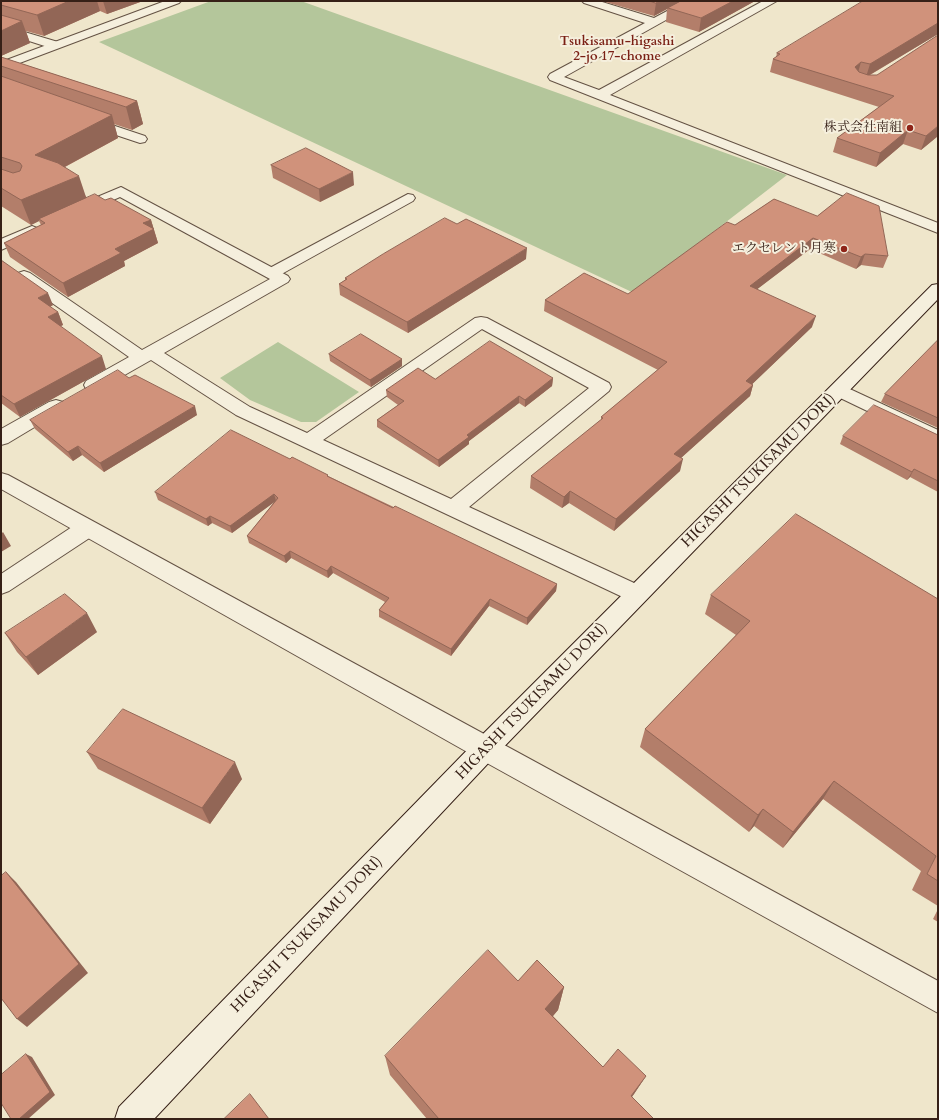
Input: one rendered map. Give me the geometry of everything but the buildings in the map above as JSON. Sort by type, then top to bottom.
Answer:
[{"type":"street","points":[[1,66],[175,1]]},
{"type":"street","points":[[588,1],[654,22]]},
{"type":"street","points":[[694,1],[554,77],[938,228]]},
{"type":"street","points":[[600,95],[771,1]]},
{"type":"street","points":[[1,28],[54,45]]},
{"type":"street","points":[[74,116],[140,139]]},
{"type":"street","points":[[1,438],[282,279],[121,191],[64,216]]},
{"type":"street","points":[[272,273],[408,198]]},
{"type":"street","points":[[1,245],[43,226]]},
{"type":"street","points":[[14,269],[146,355],[243,411],[637,594]]},
{"type":"street","name":"HIGASHI TSUKISAMU DORI)","points":[[131,1119],[485,749],[938,289]]},
{"type":"street","points":[[308,441],[481,322],[602,387],[454,508]]},
{"type":"street","points":[[839,390],[938,438]]},
{"type":"street","points":[[1,480],[86,529],[938,998]]},
{"type":"street","points":[[1,585],[86,529]]},
{"type":"green space","points":[[211,1],[301,1],[787,175],[634,293],[99,42]]},
{"type":"green space","points":[[278,342],[359,392],[316,422],[301,422],[250,400],[220,378]]},
{"type":"place","name":"株式会社南組","points":[[910,128]]},
{"type":"place","name":"エクセレント月寒","points":[[844,249]]},
{"type":"district","name":"Tsukisamu-higashi 2-jo 17-chome","points":[[617,50]]}]
